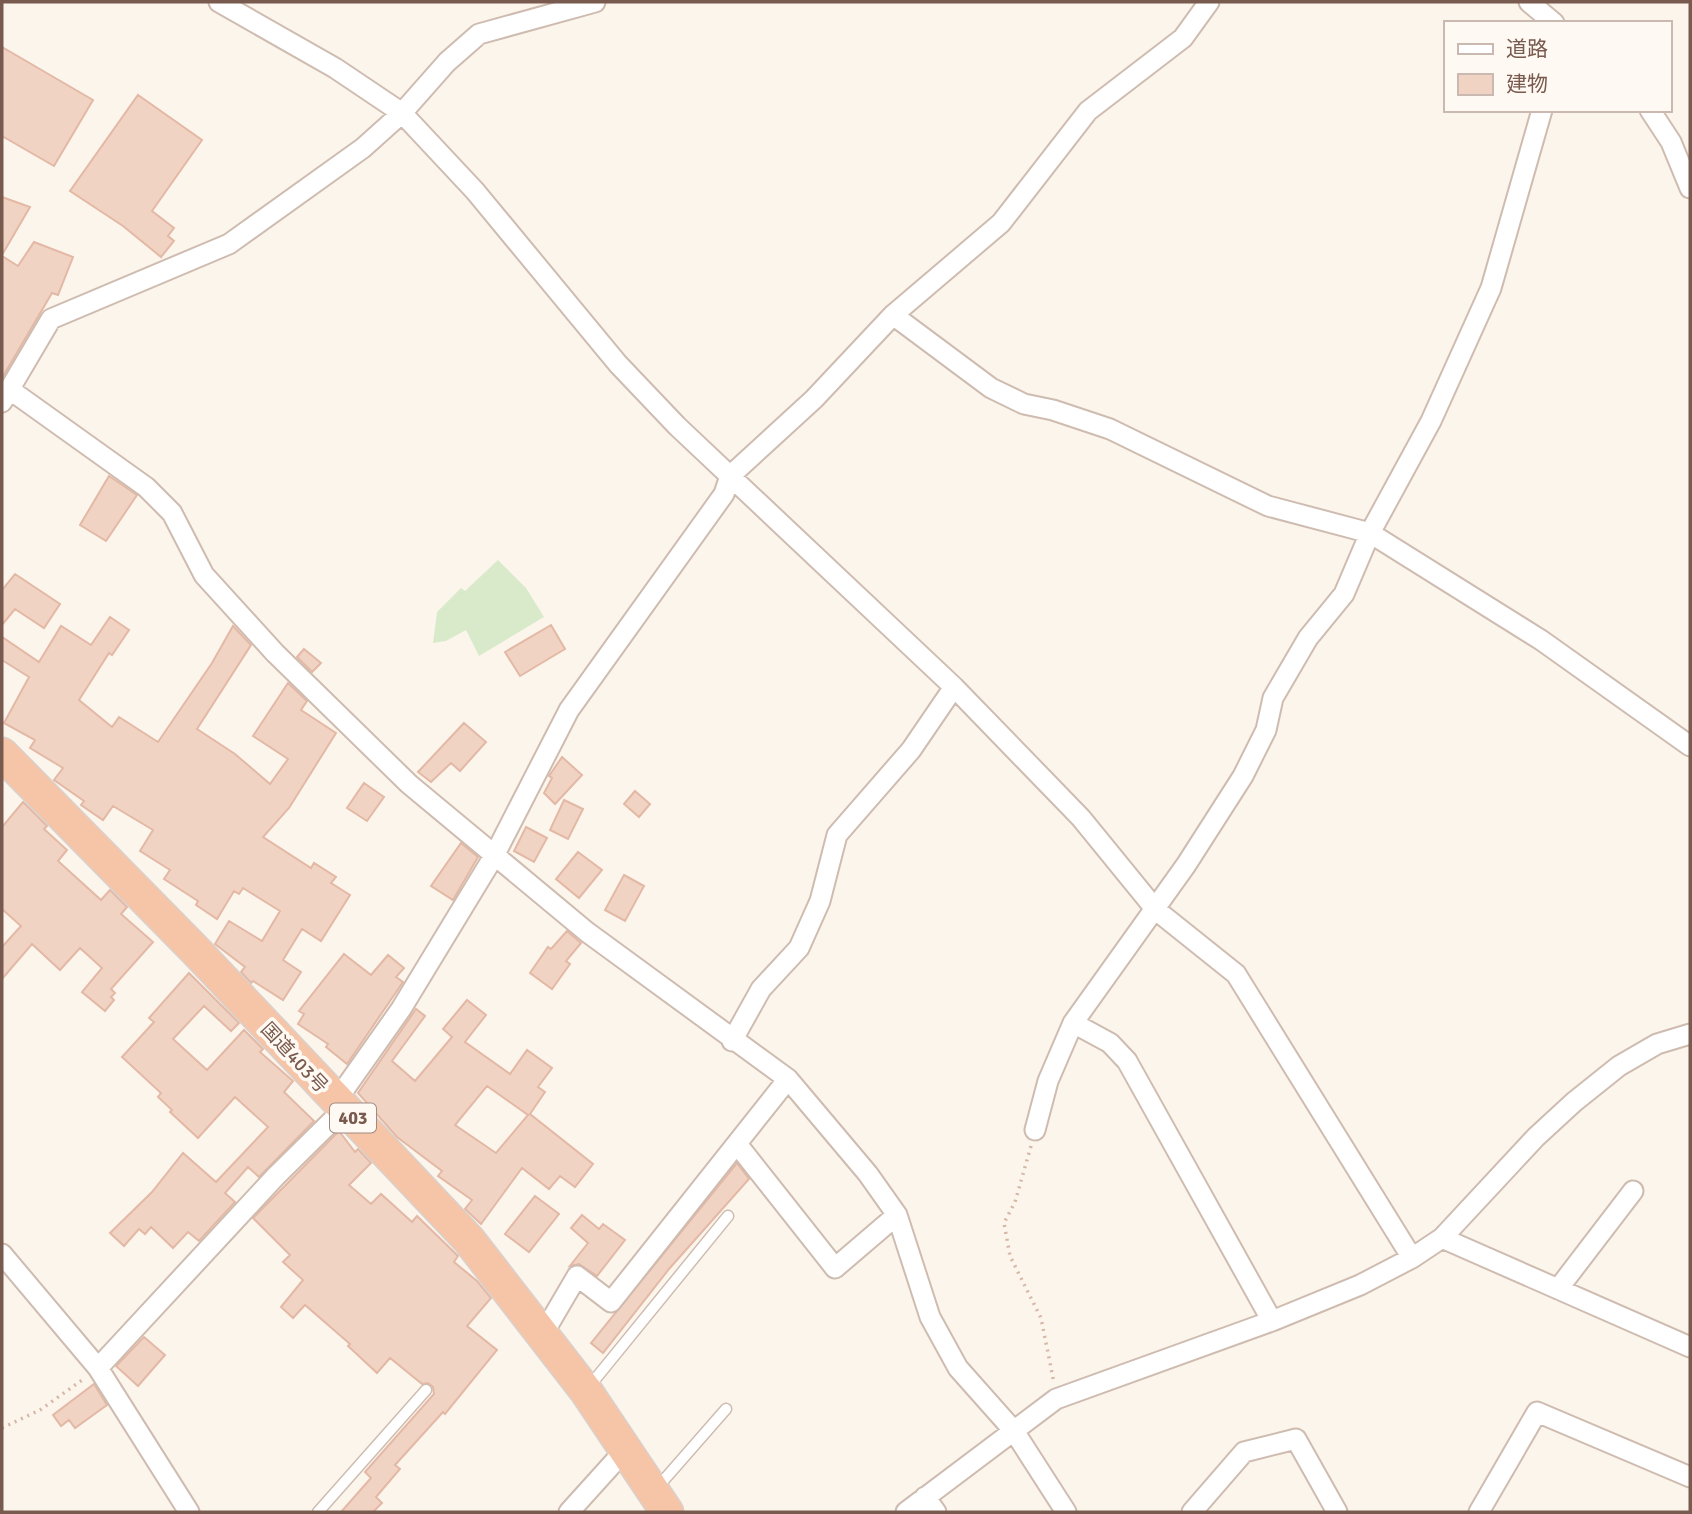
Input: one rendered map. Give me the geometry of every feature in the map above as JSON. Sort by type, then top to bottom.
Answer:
[{"type":"highway","name":"国道403号","points":[[2,754],[196,951],[469,1240],[586,1391],[660,1502]]},
{"type":"street","points":[[219,2],[335,68],[402,113],[475,191],[618,364],[677,426],[954,687],[1081,818],[1156,910],[1236,974],[1412,1258]]},
{"type":"street","points":[[595,2],[479,34],[447,62],[402,113],[363,148],[229,244],[51,319],[5,396],[146,487],[172,513],[204,575],[275,653],[409,784],[587,932],[732,1041],[788,1079],[868,1174],[897,1215],[929,1317],[958,1368],[1014,1431],[1066,1512]]},
{"type":"street","points":[[98,1368],[340,1105],[494,856],[569,710],[724,494],[730,476],[814,399],[892,315],[1001,223],[1088,111],[1183,38],[1209,2]]},
{"type":"street","points":[[1529,2],[1553,21]]},
{"type":"street","points":[[1034,1130],[1048,1082],[1073,1023],[1156,910],[1243,776],[1266,730],[1273,698],[1308,638],[1344,594],[1370,533],[1431,421],[1491,288],[1541,112]]},
{"type":"street","points":[[1651,112],[1671,142],[1690,185]]},
{"type":"street","points":[[892,315],[991,388],[1024,404],[1054,410],[1110,429],[1268,506],[1370,533],[1541,640],[1690,746]]},
{"type":"street","points":[[732,1041],[761,989],[799,948],[820,901],[836,835],[911,750],[954,687]]},
{"type":"street","points":[[1073,1023],[1110,1043],[1126,1061],[1272,1321]]},
{"type":"street","points":[[906,1512],[930,1505],[1056,1398],[1272,1321],[1360,1285],[1412,1258],[1442,1238],[1536,1137],[1574,1102],[1619,1066],[1657,1044],[1690,1034]]},
{"type":"street","points":[[542,1334],[577,1276],[611,1302],[788,1079]]},
{"type":"street","points":[[737,1144],[835,1268],[897,1215]]},
{"type":"street","points":[[1558,1289],[1633,1191]]},
{"type":"street","points":[[1442,1238],[1690,1346]]},
{"type":"street","points":[[2,1254],[98,1368],[189,1512]]},
{"type":"street","points":[[1479,1512],[1538,1412],[1690,1477]]},
{"type":"street","points":[[1192,1512],[1244,1452],[1296,1439],[1337,1512]]},
{"type":"street","points":[[569,1512],[625,1450]]},
{"type":"lane","points":[[586,1391],[728,1216]]},
{"type":"lane","points":[[318,1512],[426,1390]]},
{"type":"lane","points":[[660,1502],[726,1409]]},
{"type":"path","points":[[1034,1130],[1015,1202],[1003,1223],[1010,1256],[1041,1318],[1056,1398]]},
{"type":"path","points":[[2,1428],[40,1410],[98,1368]]},
{"type":"green space","points":[[498,560],[526,588],[544,617],[479,656],[466,630],[446,641],[433,643],[437,612],[461,588],[465,591]]},
{"type":"building","points":[[2,47],[93,100],[54,166],[2,136]]},
{"type":"building","points":[[138,95],[202,140],[152,211],[174,228],[168,236],[174,241],[161,257],[123,226],[70,191]]},
{"type":"building","points":[[2,197],[30,207],[2,255]]},
{"type":"building","points":[[34,242],[73,257],[58,295],[52,293],[2,378],[2,256],[18,266]]},
{"type":"building","points":[[109,476],[137,495],[106,541],[80,525]]},
{"type":"building","points":[[15,574],[60,604],[44,628],[15,609],[2,625],[2,590]]},
{"type":"building","points":[[110,617],[129,630],[112,655],[109,653],[79,700],[112,727],[119,717],[158,742],[212,663],[233,626],[251,645],[197,729],[235,754],[270,784],[288,759],[253,736],[288,683],[307,701],[301,710],[336,733],[289,808],[263,837],[311,868],[314,863],[336,877],[331,883],[350,895],[321,941],[302,929],[283,960],[301,972],[283,1000],[253,981],[251,983],[241,972],[245,967],[215,944],[229,921],[262,941],[280,911],[243,888],[239,894],[234,891],[217,919],[196,905],[198,901],[164,879],[170,870],[140,851],[153,830],[113,806],[103,820],[81,805],[84,801],[54,780],[63,768],[30,748],[35,740],[4,723],[29,677],[2,660],[2,637],[39,662],[61,626],[91,645]]},
{"type":"building","points":[[551,625],[565,649],[520,676],[505,652]]},
{"type":"building","points":[[304,649],[321,663],[312,672],[297,657]]},
{"type":"building","points":[[464,723],[486,742],[460,771],[451,763],[431,782],[418,772]]},
{"type":"building","points":[[562,757],[582,775],[555,804],[544,793],[552,778],[549,776]]},
{"type":"building","points":[[364,783],[384,797],[367,821],[347,808]]},
{"type":"building","points":[[635,791],[650,804],[639,817],[624,804]]},
{"type":"building","points":[[564,800],[583,809],[568,839],[550,830]]},
{"type":"building","points":[[23,802],[47,826],[44,829],[67,850],[58,861],[101,900],[110,890],[127,907],[121,914],[153,942],[111,989],[115,993],[111,997],[114,1000],[105,1011],[82,992],[102,968],[80,948],[60,970],[32,944],[2,979],[2,947],[21,926],[2,909],[2,827]]},
{"type":"building","points":[[526,827],[547,838],[534,862],[514,851]]},
{"type":"building","points":[[461,843],[478,857],[453,900],[431,886]]},
{"type":"building","points":[[578,852],[602,870],[579,898],[556,879]]},
{"type":"building","points":[[624,875],[644,886],[625,921],[605,910]]},
{"type":"building","points":[[567,931],[581,943],[566,961],[570,964],[552,989],[530,973],[548,947],[551,949]]},
{"type":"building","points":[[344,954],[371,975],[388,955],[404,968],[396,977],[403,982],[347,1064],[326,1047],[328,1044],[298,1024],[304,1014],[299,1011]]},
{"type":"building","points":[[189,973],[239,1023],[231,1031],[204,1006],[173,1039],[207,1070],[244,1030],[263,1049],[260,1052],[293,1081],[284,1092],[314,1121],[259,1177],[248,1167],[225,1193],[235,1202],[199,1241],[188,1232],[173,1248],[151,1227],[145,1234],[139,1229],[124,1246],[110,1233],[152,1192],[183,1153],[216,1182],[268,1127],[235,1097],[198,1138],[170,1112],[172,1110],[158,1097],[161,1093],[122,1057],[154,1022],[149,1018]]},
{"type":"building","points":[[467,1000],[486,1015],[465,1042],[510,1074],[527,1050],[552,1068],[538,1087],[545,1092],[530,1114],[593,1164],[575,1187],[560,1176],[549,1189],[522,1168],[481,1224],[465,1209],[472,1200],[438,1176],[442,1171],[397,1137],[358,1093],[416,1009],[425,1016],[392,1061],[415,1081],[452,1037],[443,1029]],"holes":[[[487,1086],[528,1115],[496,1153],[455,1125]]]},
{"type":"building","points":[[339,1131],[355,1152],[358,1149],[371,1163],[349,1185],[371,1204],[381,1194],[412,1222],[417,1216],[458,1256],[454,1262],[477,1281],[491,1298],[467,1326],[497,1350],[445,1414],[443,1412],[395,1465],[400,1469],[376,1497],[382,1503],[373,1512],[341,1512],[371,1478],[365,1472],[434,1394],[433,1387],[428,1383],[422,1384],[390,1358],[377,1373],[348,1346],[350,1344],[305,1305],[293,1318],[281,1307],[303,1280],[283,1262],[290,1255],[253,1218]]},
{"type":"building","points":[[737,1163],[749,1179],[669,1269],[603,1353],[591,1343]]},
{"type":"building","points":[[535,1196],[559,1214],[529,1252],[505,1234]]},
{"type":"building","points":[[582,1215],[599,1229],[603,1224],[625,1240],[597,1276],[579,1264],[570,1266],[588,1243],[571,1228]]},
{"type":"building","points":[[144,1337],[165,1355],[138,1386],[116,1366]]},
{"type":"building","points":[[94,1384],[107,1405],[75,1428],[69,1420],[61,1426],[53,1415]]}]
